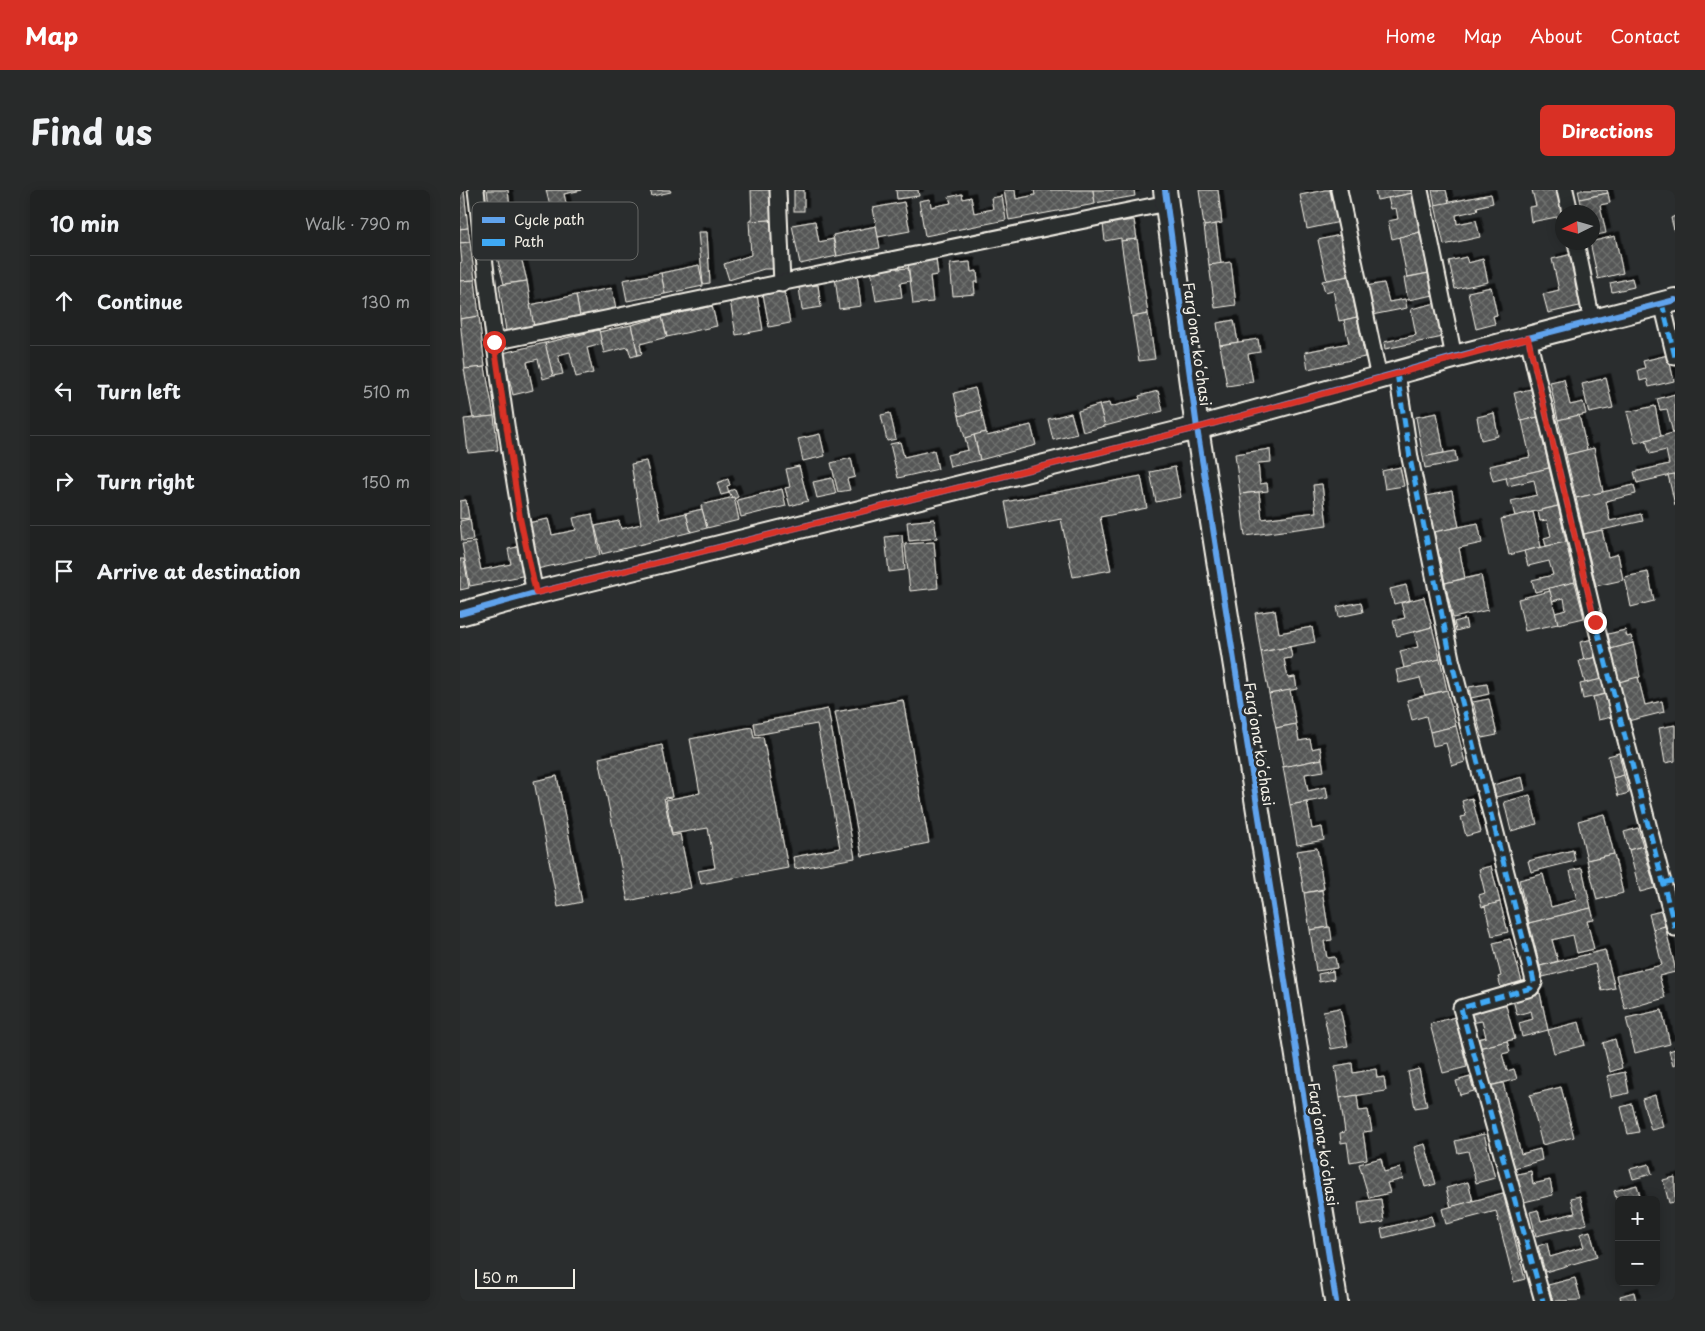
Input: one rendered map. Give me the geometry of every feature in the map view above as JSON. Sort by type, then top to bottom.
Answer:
[{"type":"street","points":[[778,190],[782,284]]},
{"type":"street","points":[[1340,190],[1410,458],[1451,659],[1533,977],[1534,983],[1531,988],[1461,1008],[1543,1301]]},
{"type":"street","points":[[1420,190],[1454,357]]},
{"type":"street","points":[[1565,190],[1568,205]]},
{"type":"street","points":[[494,342],[782,284],[1166,197]]},
{"type":"street","name":"Fargʻona koʻchasi","points":[[1166,197],[1197,428],[1336,1301]]},
{"type":"street","points":[[1578,250],[1592,321]]},
{"type":"street","points":[[484,260],[494,342],[520,518],[536,593]]},
{"type":"street","points":[[460,614],[536,593],[1197,428],[1454,357],[1669,302],[1675,357]]},
{"type":"street","points":[[1528,338],[1595,622],[1669,882],[1675,928]]},
{"type":"building","points":[[460,190],[464,190],[468,228],[460,229]]},
{"type":"building","points":[[487,190],[508,190],[509,202],[489,202]]},
{"type":"building","points":[[546,190],[582,190],[564,194],[566,202],[549,202]]},
{"type":"building","points":[[650,190],[670,190],[671,192],[652,196]]},
{"type":"building","points":[[751,190],[771,190],[772,220],[752,221]]},
{"type":"building","points":[[794,190],[804,190],[804,211],[794,211]]},
{"type":"building","points":[[896,190],[918,190],[919,196],[897,199]]},
{"type":"building","points":[[1004,190],[1015,190],[1016,199],[1035,195],[1034,190],[1093,190],[1095,204],[1009,220]]},
{"type":"building","points":[[1093,190],[1134,190],[1135,196],[1095,203]]},
{"type":"building","points":[[1199,190],[1218,190],[1222,223],[1204,226]]},
{"type":"building","points":[[1333,190],[1340,222],[1307,229],[1300,195]]},
{"type":"building","points":[[1375,190],[1412,190],[1413,193],[1377,200]]},
{"type":"building","points":[[1432,190],[1446,190],[1449,203],[1435,205]]},
{"type":"building","points":[[1532,190],[1557,190],[1560,205],[1555,205],[1555,217],[1531,222],[1529,207],[1536,206]]},
{"type":"building","points":[[1578,190],[1607,190],[1608,193],[1580,199]]},
{"type":"building","points":[[1413,193],[1421,232],[1392,239],[1388,221],[1398,219],[1396,208],[1391,209],[1388,198]]},
{"type":"building","points":[[1608,193],[1610,203],[1581,205],[1580,199]]},
{"type":"building","points":[[962,194],[963,199],[971,197],[974,213],[993,209],[991,198],[1002,196],[1006,220],[925,236],[919,201],[930,199],[931,207],[951,203],[949,197]]},
{"type":"building","points":[[1491,194],[1493,203],[1477,207],[1478,210],[1456,215],[1457,224],[1476,220],[1480,237],[1444,245],[1435,205]]},
{"type":"building","points":[[904,202],[910,231],[878,237],[873,208]]},
{"type":"building","points":[[1600,205],[1606,233],[1600,234]]},
{"type":"building","points":[[1675,216],[1675,234],[1671,218]]},
{"type":"building","points":[[772,220],[774,269],[764,269],[729,280],[724,264],[751,255],[749,221]]},
{"type":"building","points":[[1134,220],[1137,239],[1121,241],[1121,238],[1105,241],[1103,224]]},
{"type":"building","points":[[815,221],[819,242],[833,239],[837,256],[800,264],[792,225]]},
{"type":"building","points":[[1216,224],[1221,264],[1209,265],[1204,226]]},
{"type":"building","points":[[876,226],[880,248],[837,256],[833,235]]},
{"type":"building","points":[[468,228],[470,242],[460,243],[460,229]]},
{"type":"building","points":[[698,232],[707,232],[710,283],[703,284]]},
{"type":"building","points":[[1421,232],[1429,273],[1407,277],[1399,237]]},
{"type":"building","points":[[1340,235],[1349,276],[1327,281],[1318,240]]},
{"type":"building","points":[[1615,236],[1623,273],[1598,279],[1592,250],[1600,250],[1600,240]]},
{"type":"building","points":[[1137,239],[1148,314],[1132,317],[1121,241]]},
{"type":"building","points":[[470,242],[475,280],[460,281],[460,263],[462,262],[460,243]]},
{"type":"building","points":[[1572,254],[1584,305],[1548,313],[1543,294],[1559,290],[1552,259]]},
{"type":"building","points":[[1466,257],[1468,263],[1483,259],[1488,282],[1455,289],[1449,261]]},
{"type":"building","points":[[936,259],[938,275],[930,276],[933,302],[913,304],[908,262]]},
{"type":"building","points":[[498,260],[522,260],[527,281],[504,284]]},
{"type":"building","points":[[970,262],[971,272],[977,271],[978,282],[974,282],[975,294],[953,296],[950,264]]},
{"type":"building","points":[[1231,262],[1236,305],[1215,308],[1209,265]]},
{"type":"building","points":[[699,265],[703,286],[665,294],[661,273]]},
{"type":"building","points":[[897,266],[897,269],[908,268],[910,281],[900,283],[902,297],[876,301],[871,270]]},
{"type":"building","points":[[661,273],[665,294],[627,301],[623,280]]},
{"type":"building","points":[[1429,273],[1434,295],[1408,300],[1404,278]]},
{"type":"building","points":[[857,274],[861,306],[839,309],[835,277]]},
{"type":"building","points":[[1349,276],[1357,317],[1339,321],[1333,290],[1325,292],[1322,281]]},
{"type":"building","points":[[1632,278],[1634,287],[1612,292],[1610,283]]},
{"type":"building","points":[[475,280],[479,316],[460,319],[460,281]]},
{"type":"building","points":[[527,281],[534,326],[506,331],[499,285]]},
{"type":"building","points":[[1384,283],[1389,302],[1405,299],[1407,308],[1372,315],[1366,286]]},
{"type":"building","points":[[818,285],[821,307],[802,310],[799,287]]},
{"type":"building","points":[[1491,287],[1497,315],[1493,316],[1495,324],[1476,329],[1468,292]]},
{"type":"building","points":[[612,288],[616,309],[580,317],[576,295]]},
{"type":"building","points":[[784,290],[790,323],[769,327],[763,294]]},
{"type":"building","points":[[576,295],[580,317],[534,326],[530,305]]},
{"type":"building","points":[[757,295],[763,330],[736,335],[730,300]]},
{"type":"building","points":[[1436,303],[1443,337],[1385,349],[1384,342],[1416,335],[1411,309]]},
{"type":"building","points":[[712,306],[717,326],[667,337],[662,317]]},
{"type":"building","points":[[1148,314],[1155,359],[1139,361],[1132,317]]},
{"type":"building","points":[[479,316],[485,367],[465,369],[460,319]]},
{"type":"building","points":[[662,317],[667,337],[640,344],[642,354],[638,355],[631,325]]},
{"type":"building","points":[[1357,317],[1365,357],[1308,369],[1305,352],[1349,343],[1344,320]]},
{"type":"building","points":[[1234,320],[1238,342],[1220,345],[1217,323]]},
{"type":"building","points":[[631,325],[638,355],[631,357],[628,347],[604,353],[599,332]]},
{"type":"building","points":[[599,330],[602,344],[587,348],[593,373],[576,377],[570,352],[558,355],[563,374],[553,376],[545,343]]},
{"type":"building","points":[[1258,339],[1260,352],[1248,354],[1253,382],[1227,386],[1220,345]]},
{"type":"building","points":[[545,343],[553,376],[543,379],[538,359],[527,362],[533,390],[513,395],[503,353]]},
{"type":"building","points":[[1668,355],[1674,381],[1649,387],[1647,379],[1640,381],[1638,370],[1645,368],[1643,361]]},
{"type":"building","points":[[485,367],[494,416],[473,418],[464,369]]},
{"type":"building","points":[[1606,378],[1613,408],[1589,413],[1582,384]]},
{"type":"building","points":[[1564,379],[1570,405],[1583,402],[1586,414],[1558,420],[1550,382]]},
{"type":"building","points":[[975,388],[981,410],[959,416],[954,393]]},
{"type":"building","points":[[1531,389],[1538,417],[1521,421],[1514,393]]},
{"type":"building","points":[[1158,391],[1163,411],[1105,426],[1099,405],[1109,403],[1110,407],[1140,399],[1139,396]]},
{"type":"building","points":[[1675,394],[1675,433],[1673,433],[1667,409],[1660,410],[1657,399]]},
{"type":"building","points":[[1099,405],[1105,426],[1083,432],[1078,411]]},
{"type":"building","points":[[1655,406],[1661,436],[1635,443],[1627,412]]},
{"type":"building","points":[[981,410],[986,432],[965,438],[959,416]]},
{"type":"building","points":[[890,413],[896,439],[887,441],[881,415]]},
{"type":"building","points":[[1071,413],[1077,434],[1053,440],[1048,419]]},
{"type":"building","points":[[1437,413],[1444,453],[1423,457],[1416,417]]},
{"type":"building","points":[[1494,413],[1498,436],[1481,440],[1477,417]]},
{"type":"building","points":[[1579,415],[1587,450],[1566,455],[1558,420]]},
{"type":"building","points":[[494,416],[498,450],[468,453],[464,419]]},
{"type":"building","points":[[1538,417],[1549,468],[1493,481],[1489,466],[1530,457],[1522,421]]},
{"type":"building","points":[[1031,425],[1036,445],[980,460],[974,435],[986,432],[987,436]]},
{"type":"building","points":[[1675,433],[1675,474],[1637,483],[1634,472],[1669,464],[1666,450],[1650,454],[1646,440]]},
{"type":"building","points":[[820,434],[825,456],[803,461],[798,439]]},
{"type":"building","points":[[974,435],[980,460],[950,467],[947,455],[968,450],[965,438]]},
{"type":"building","points":[[900,442],[904,457],[934,450],[938,469],[898,478],[890,444]]},
{"type":"building","points":[[1594,448],[1603,492],[1576,498],[1566,455]]},
{"type":"building","points":[[1270,449],[1271,462],[1258,463],[1260,484],[1267,483],[1268,491],[1240,494],[1235,454]]},
{"type":"building","points":[[1455,451],[1457,462],[1425,468],[1423,457]]},
{"type":"building","points":[[851,458],[855,477],[847,479],[850,490],[838,492],[831,463]]},
{"type":"building","points":[[646,461],[660,519],[686,513],[691,532],[602,554],[595,526],[619,521],[621,529],[641,524],[631,464]]},
{"type":"building","points":[[799,466],[808,501],[790,506],[785,488],[790,487],[786,469]]},
{"type":"building","points":[[1175,467],[1181,497],[1156,502],[1150,472]]},
{"type":"building","points":[[1400,467],[1404,486],[1385,489],[1382,471]]},
{"type":"building","points":[[1549,468],[1558,506],[1515,516],[1511,501],[1537,495],[1534,480],[1508,486],[1506,478]]},
{"type":"building","points":[[1675,474],[1675,505],[1668,475]]},
{"type":"building","points":[[1141,476],[1147,508],[1100,517],[1111,570],[1073,577],[1061,519],[1010,529],[1005,502]]},
{"type":"building","points":[[832,478],[836,494],[817,498],[813,482]]},
{"type":"building","points":[[728,479],[730,485],[727,486],[729,493],[721,495],[717,483]]},
{"type":"building","points":[[1322,484],[1327,525],[1245,536],[1240,494],[1259,492],[1262,519],[1316,512],[1313,485]]},
{"type":"building","points":[[1634,485],[1636,494],[1606,501],[1610,521],[1641,514],[1643,521],[1584,534],[1576,498]]},
{"type":"building","points":[[735,489],[738,497],[734,499],[729,491]]},
{"type":"building","points":[[782,489],[786,506],[741,517],[737,500]]},
{"type":"building","points":[[1452,491],[1459,527],[1434,532],[1426,496]]},
{"type":"building","points":[[734,497],[739,520],[707,528],[701,505]]},
{"type":"building","points":[[466,500],[469,518],[460,519],[460,501]]},
{"type":"building","points":[[1558,506],[1566,542],[1546,546],[1544,538],[1551,536],[1547,520],[1540,521],[1538,511]]},
{"type":"building","points":[[702,509],[707,528],[691,532],[686,513]]},
{"type":"building","points":[[1533,512],[1541,547],[1509,555],[1501,519]]},
{"type":"building","points":[[592,514],[600,555],[537,569],[527,523],[548,519],[552,535],[576,530],[573,518]]},
{"type":"building","points":[[470,519],[473,540],[462,541],[460,521]]},
{"type":"building","points":[[934,519],[937,538],[909,541],[907,522]]},
{"type":"building","points":[[1478,523],[1482,543],[1459,548],[1465,578],[1445,583],[1434,532]]},
{"type":"building","points":[[1602,530],[1608,557],[1618,554],[1623,580],[1596,586],[1584,534]]},
{"type":"building","points":[[902,535],[905,570],[889,572],[885,537]]},
{"type":"building","points":[[475,542],[481,570],[511,564],[508,549],[522,546],[527,575],[470,586],[462,544]]},
{"type":"building","points":[[934,542],[938,588],[910,591],[905,544]]},
{"type":"building","points":[[1566,542],[1575,582],[1535,592],[1532,580],[1553,575],[1549,561],[1528,566],[1524,551]]},
{"type":"building","points":[[460,559],[464,559],[469,588],[460,590]]},
{"type":"building","points":[[1648,572],[1654,601],[1631,607],[1625,577]]},
{"type":"building","points":[[1481,575],[1488,610],[1453,618],[1445,583]]},
{"type":"building","points":[[1575,582],[1584,618],[1558,624],[1555,613],[1566,610],[1564,598],[1552,601],[1549,588]]},
{"type":"building","points":[[1406,585],[1410,600],[1394,604],[1390,589]]},
{"type":"building","points":[[1550,591],[1558,624],[1525,631],[1518,599]]},
{"type":"building","points":[[1424,597],[1432,627],[1397,636],[1393,621],[1405,618],[1401,603]]},
{"type":"building","points":[[1361,602],[1363,612],[1339,617],[1337,607]]},
{"type":"building","points":[[1275,610],[1279,633],[1312,627],[1315,642],[1261,652],[1255,613]]},
{"type":"building","points":[[1465,619],[1467,628],[1456,631],[1454,622]]},
{"type":"building","points":[[1432,627],[1440,659],[1404,668],[1400,651],[1418,647],[1414,632]]},
{"type":"building","points":[[1625,630],[1627,637],[1631,636],[1633,643],[1611,649],[1608,634]]},
{"type":"building","points":[[1593,639],[1597,657],[1584,660],[1580,642]]},
{"type":"building","points":[[1633,643],[1640,677],[1619,682],[1611,649]]},
{"type":"building","points":[[1290,647],[1292,658],[1284,659],[1288,678],[1295,677],[1297,689],[1269,694],[1261,652]]},
{"type":"building","points":[[1597,657],[1602,679],[1585,683],[1579,661]]},
{"type":"building","points":[[1440,659],[1447,690],[1425,695],[1420,678],[1399,683],[1396,670]]},
{"type":"building","points":[[1638,677],[1645,705],[1662,701],[1664,712],[1628,721],[1619,682]]},
{"type":"building","points":[[1602,679],[1606,694],[1583,699],[1580,684]]},
{"type":"building","points":[[1487,684],[1489,694],[1471,698],[1469,687]]},
{"type":"building","points":[[1290,690],[1296,724],[1276,728],[1269,694]]},
{"type":"building","points":[[1447,690],[1456,726],[1430,732],[1426,716],[1412,720],[1407,700]]},
{"type":"building","points":[[1606,694],[1612,717],[1598,720],[1593,697]]},
{"type":"building","points":[[1489,699],[1497,735],[1482,738],[1473,702]]},
{"type":"building","points":[[903,700],[929,843],[862,856],[835,712]]},
{"type":"building","points":[[828,709],[855,858],[795,869],[793,857],[840,848],[817,724],[756,735],[754,723]]},
{"type":"building","points":[[1296,724],[1299,741],[1310,739],[1312,749],[1320,747],[1322,759],[1283,767],[1276,728]]},
{"type":"building","points":[[1675,725],[1675,761],[1665,763],[1659,728]]},
{"type":"building","points":[[1456,726],[1465,762],[1452,766],[1446,743],[1433,746],[1430,732]]},
{"type":"building","points":[[752,727],[754,738],[763,737],[788,868],[701,884],[698,871],[715,868],[708,828],[672,834],[666,800],[700,793],[690,739]]},
{"type":"building","points":[[662,745],[672,797],[664,798],[672,836],[680,834],[691,888],[628,901],[599,758]]},
{"type":"building","points":[[1619,753],[1624,775],[1613,778],[1608,756]]},
{"type":"building","points":[[1322,759],[1324,771],[1305,774],[1308,791],[1326,787],[1328,798],[1290,805],[1283,767]]},
{"type":"building","points":[[1624,775],[1629,793],[1618,796],[1613,778]]},
{"type":"building","points":[[557,776],[582,902],[558,907],[534,781]]},
{"type":"building","points":[[1522,777],[1525,790],[1496,797],[1493,785]]},
{"type":"building","points":[[1530,795],[1537,824],[1511,831],[1504,802]]},
{"type":"building","points":[[1472,798],[1481,832],[1466,836],[1461,817],[1466,816],[1462,801]]},
{"type":"building","points":[[1307,802],[1312,829],[1322,827],[1324,840],[1297,845],[1290,805]]},
{"type":"building","points":[[1604,814],[1614,854],[1587,860],[1578,821]]},
{"type":"building","points":[[1638,828],[1643,846],[1629,850],[1624,832]]},
{"type":"building","points":[[1643,846],[1655,888],[1640,892],[1629,850]]},
{"type":"building","points":[[1317,848],[1324,889],[1304,893],[1297,851]]},
{"type":"building","points":[[1573,850],[1575,861],[1531,872],[1528,861]]},
{"type":"building","points":[[1614,854],[1623,893],[1597,900],[1587,860]]},
{"type":"building","points":[[1491,866],[1500,902],[1482,907],[1479,895],[1485,893],[1479,869]]},
{"type":"building","points":[[1582,868],[1591,908],[1529,923],[1519,880],[1543,874],[1551,907],[1577,900],[1570,871]]},
{"type":"building","points":[[1322,890],[1328,927],[1310,930],[1304,893]]},
{"type":"building","points":[[1500,902],[1508,932],[1492,936],[1485,906]]},
{"type":"building","points":[[1591,908],[1594,920],[1587,921],[1594,949],[1577,953],[1573,935],[1552,940],[1558,961],[1540,966],[1529,923]]},
{"type":"building","points":[[1661,911],[1665,926],[1653,929],[1649,914]]},
{"type":"building","points":[[1665,926],[1675,972],[1659,976],[1665,998],[1625,1009],[1616,976],[1662,965],[1653,929]]},
{"type":"building","points":[[1330,927],[1332,940],[1324,941],[1327,958],[1335,957],[1337,968],[1316,971],[1310,930]]},
{"type":"building","points":[[1510,939],[1522,982],[1501,987],[1498,977],[1501,976],[1493,943]]},
{"type":"building","points":[[1605,950],[1615,988],[1602,991],[1595,964],[1543,977],[1540,966]]},
{"type":"building","points":[[1333,971],[1334,979],[1319,982],[1318,974]]},
{"type":"building","points":[[1540,993],[1548,1030],[1522,1037],[1519,1023],[1533,1019],[1531,1011],[1517,1015],[1513,1000]]},
{"type":"building","points":[[1505,1002],[1515,1039],[1479,1048],[1477,1039],[1486,1037],[1482,1021],[1471,1023],[1468,1011]]},
{"type":"building","points":[[1340,1008],[1348,1046],[1331,1049],[1323,1011]]},
{"type":"building","points":[[1662,1010],[1670,1044],[1635,1053],[1626,1018]]},
{"type":"building","points":[[1455,1017],[1467,1067],[1443,1073],[1430,1024]]},
{"type":"building","points":[[1579,1022],[1585,1045],[1554,1053],[1548,1030]]},
{"type":"building","points":[[1615,1039],[1622,1068],[1610,1072],[1603,1043]]},
{"type":"building","points":[[1507,1041],[1510,1052],[1502,1054],[1507,1071],[1514,1069],[1517,1079],[1489,1086],[1479,1048]]},
{"type":"building","points":[[1675,1049],[1675,1065],[1673,1066],[1669,1051]]},
{"type":"building","points":[[1352,1063],[1353,1073],[1376,1069],[1377,1078],[1384,1077],[1386,1091],[1340,1098],[1335,1066]]},
{"type":"building","points":[[1419,1069],[1427,1106],[1415,1108],[1408,1072]]},
{"type":"building","points":[[1625,1072],[1629,1093],[1611,1097],[1607,1076]]},
{"type":"building","points":[[1470,1077],[1474,1091],[1460,1095],[1456,1081]]},
{"type":"building","points":[[1503,1083],[1521,1154],[1540,1149],[1542,1160],[1511,1169],[1489,1086]]},
{"type":"building","points":[[1561,1087],[1574,1137],[1542,1145],[1530,1095]]},
{"type":"building","points":[[1357,1095],[1359,1111],[1368,1110],[1372,1131],[1363,1132],[1367,1159],[1350,1162],[1347,1142],[1341,1143],[1340,1133],[1345,1132],[1340,1098]]},
{"type":"building","points":[[1655,1095],[1663,1127],[1651,1130],[1642,1099]]},
{"type":"building","points":[[1632,1104],[1639,1132],[1628,1134],[1621,1107]]},
{"type":"building","points":[[1484,1134],[1495,1178],[1476,1183],[1468,1151],[1458,1153],[1455,1141]]},
{"type":"building","points":[[1425,1144],[1436,1184],[1425,1187],[1414,1147]]},
{"type":"building","points":[[1381,1158],[1384,1172],[1400,1168],[1403,1179],[1387,1183],[1390,1193],[1369,1198],[1359,1164]]},
{"type":"building","points":[[1649,1164],[1652,1174],[1633,1179],[1630,1169]]},
{"type":"building","points":[[1531,1171],[1533,1184],[1550,1180],[1553,1195],[1520,1203],[1513,1175]]},
{"type":"building","points":[[1675,1177],[1675,1202],[1669,1203],[1663,1180]]},
{"type":"building","points":[[1468,1182],[1473,1201],[1451,1207],[1446,1188]]},
{"type":"building","points":[[1637,1185],[1640,1196],[1615,1196],[1614,1191]]},
{"type":"building","points":[[1503,1193],[1525,1279],[1514,1282],[1496,1211],[1446,1224],[1442,1209]]},
{"type":"building","points":[[1580,1196],[1587,1224],[1536,1236],[1530,1212],[1538,1210],[1541,1221],[1575,1213],[1571,1198]]},
{"type":"building","points":[[1381,1199],[1384,1222],[1361,1226],[1358,1202]]},
{"type":"building","points":[[1431,1216],[1434,1225],[1383,1238],[1381,1229]]},
{"type":"building","points":[[1590,1231],[1597,1257],[1545,1272],[1538,1246],[1547,1243],[1550,1257],[1584,1247],[1580,1234]]},
{"type":"building","points":[[1575,1278],[1581,1300],[1553,1301],[1548,1285]]},
{"type":"building","points":[[1634,1292],[1636,1301],[1621,1301],[1620,1296]]},
{"type":"marked path","points":[[1662,303],[1675,357]]},
{"type":"marked path","points":[[1528,338],[1595,622],[1675,928]]},
{"type":"marked path","points":[[1397,373],[1410,458],[1451,659],[1534,983],[1531,988],[1461,1008],[1543,1301]]},
{"type":"marked path","points":[[1663,883],[1675,880]]},
{"type":"cycle path","points":[[1165,190],[1197,428],[1336,1301]]},
{"type":"cycle path","points":[[460,614],[535,593],[1197,428],[1454,357],[1675,300]]},
{"type":"route","points":[[494,342],[520,518],[536,593],[1197,428],[1528,338],[1595,622]]}]
